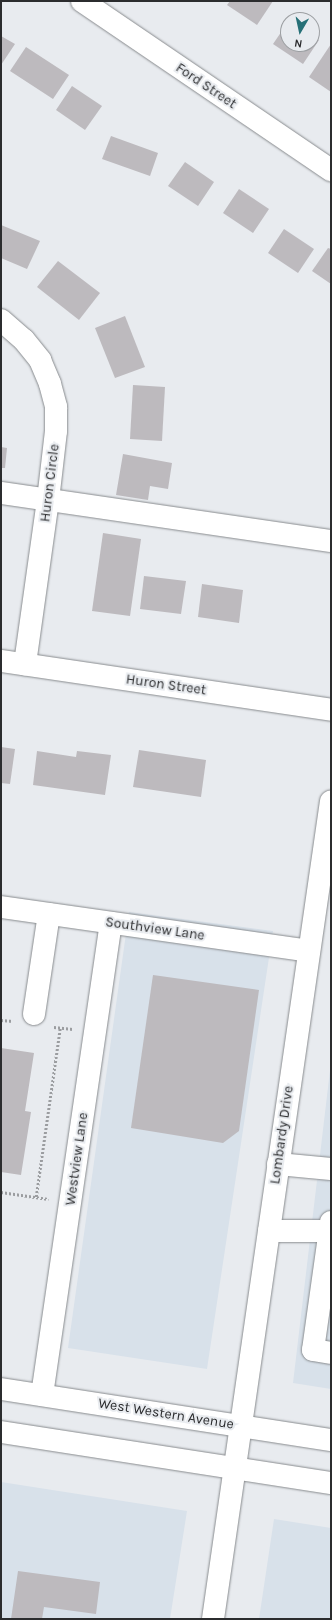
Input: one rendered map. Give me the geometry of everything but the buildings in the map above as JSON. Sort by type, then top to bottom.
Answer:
[{"type":"street","name":"Ford Street","points":[[82,1],[331,170]]},
{"type":"street","name":"Huron Circle","points":[[1,320],[24,340],[40,360],[50,384],[56,407],[56,432],[26,664]]},
{"type":"street","points":[[1,493],[331,541]]},
{"type":"street","name":"Huron Street","points":[[1,661],[331,710]]},
{"type":"street","name":"Lombardy Drive","points":[[213,1619],[331,801]]},
{"type":"street","name":"Southview Lane","points":[[1,907],[309,951]]},
{"type":"street","points":[[34,1014],[49,914]]},
{"type":"street","name":"Westview Lane","points":[[42,1395],[71,1202],[110,922]]},
{"type":"street","points":[[278,1164],[331,1169]]},
{"type":"street","points":[[269,1232],[331,1228],[313,1350],[331,1353]]},
{"type":"street","name":"West Western Avenue","points":[[1,1389],[331,1440]]},
{"type":"street","points":[[1,1432],[331,1483]]},
{"type":"path","points":[[36,1197],[60,1028]]},
{"type":"path","points":[[1,1192],[71,1202]]},
{"type":"shaded area","points":[[129,912],[273,931],[207,1369],[68,1348]]},
{"type":"shaded area","points":[[331,1062],[331,1389],[293,1383]]},
{"type":"shaded area","points":[[1,1482],[187,1511],[170,1619],[1,1619]]},
{"type":"shaded area","points":[[274,1519],[331,1528],[331,1619],[259,1619]]}]
